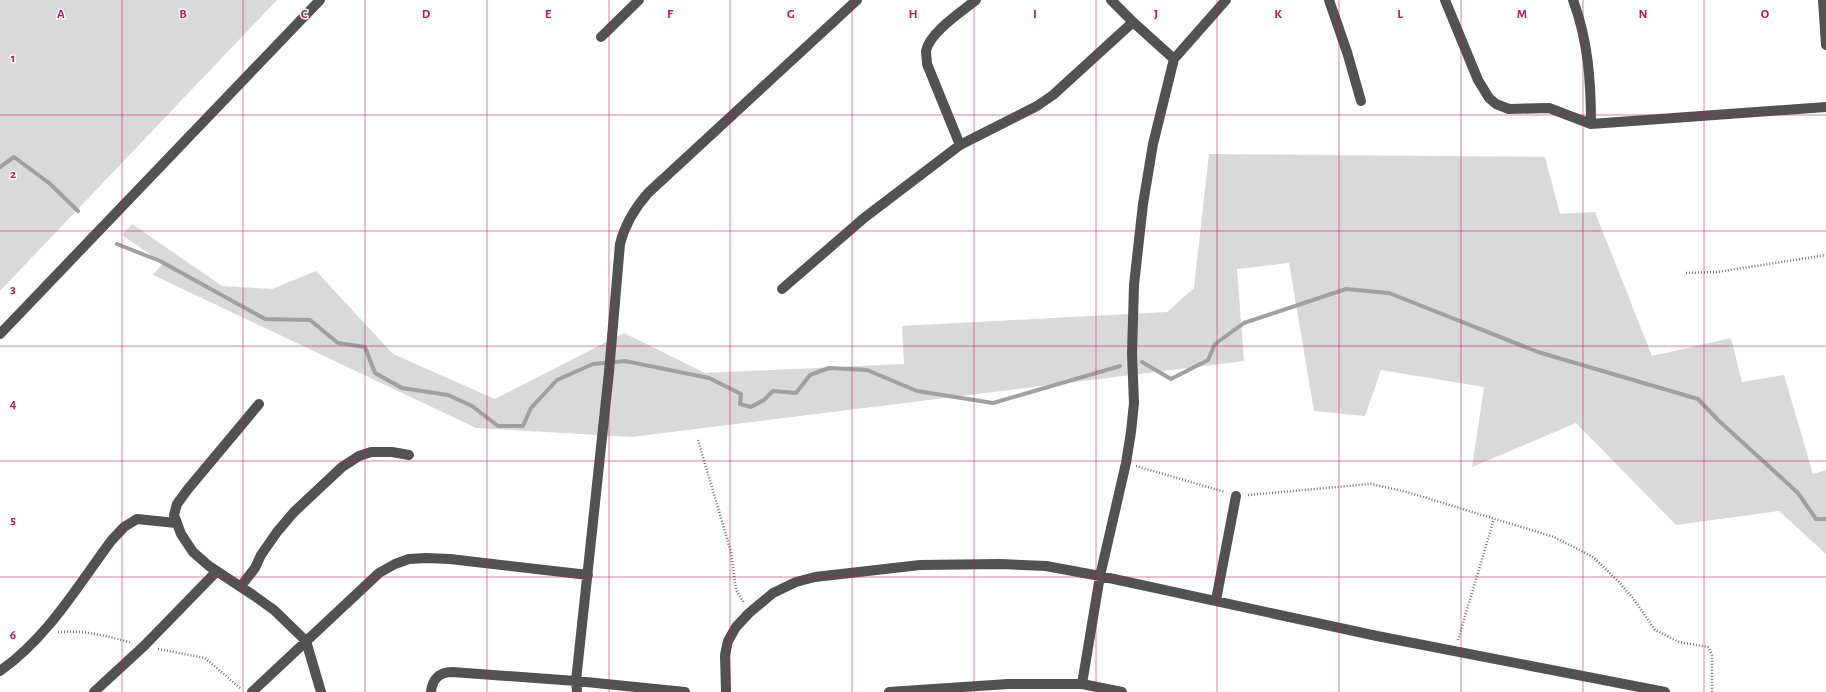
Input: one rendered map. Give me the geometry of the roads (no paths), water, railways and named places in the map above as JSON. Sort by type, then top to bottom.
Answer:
[{"type":"street","points":[[0,334],[320,0]]},
{"type":"street","points":[[601,37],[639,0]]},
{"type":"street","points":[[577,692],[576,681],[609,372],[620,244],[624,228],[636,207],[667,176],[857,0]]},
{"type":"street","points":[[960,145],[927,64],[926,50],[932,39],[942,27],[976,0]]},
{"type":"street","points":[[1112,0],[1132,22],[1174,59]]},
{"type":"street","points":[[1082,684],[1100,576],[1126,463],[1134,404],[1132,354],[1134,285],[1143,204],[1153,144],[1174,59],[1226,0]]},
{"type":"street","points":[[1329,0],[1347,52],[1361,101]]},
{"type":"street","points":[[1445,0],[1478,80],[1489,98],[1496,104],[1509,108],[1549,108],[1591,124],[1826,107]]},
{"type":"street","points":[[1573,0],[1579,16],[1586,47],[1590,81],[1591,124]]},
{"type":"street","points":[[1824,4],[1826,45]]},
{"type":"street","points":[[782,289],[864,218],[960,145],[1036,106],[1053,95],[1132,22]]},
{"type":"street","points":[[259,404],[177,504],[174,515],[181,534],[193,552],[217,572],[274,610],[306,641],[321,692]]},
{"type":"street","points":[[240,586],[255,568],[261,555],[277,532],[294,512],[342,467],[359,456],[371,452],[392,452],[409,455]]},
{"type":"street","points":[[1216,600],[1236,496]]},
{"type":"street","points":[[0,671],[12,663],[42,634],[111,541],[124,527],[137,519],[176,523]]},
{"type":"street","points":[[252,692],[379,573],[395,564],[409,560],[450,559],[588,574]]},
{"type":"street","points":[[726,692],[725,655],[728,641],[736,627],[749,613],[773,593],[796,582],[815,577],[920,565],[1000,564],[1046,566],[1100,576],[1455,652],[1665,692]]},
{"type":"street","points":[[94,692],[144,646],[217,572]]},
{"type":"street","points":[[431,692],[434,680],[445,672],[576,681],[684,692]]},
{"type":"street","points":[[889,692],[1008,684],[1082,684],[1122,692]]},
{"type":"waterway","points":[[0,167],[14,157],[49,183],[78,211]]},
{"type":"waterway","points":[[117,244],[160,261],[265,319],[310,320],[338,343],[365,347],[375,373],[402,388],[448,395],[472,406],[498,426],[523,426],[531,408],[557,380],[593,364],[625,361],[709,378],[741,394],[740,404],[751,407],[764,400],[773,391],[796,393],[810,375],[829,368],[867,370],[917,391],[993,403],[1120,366]]},
{"type":"waterway","points":[[1142,362],[1171,379],[1208,360],[1215,344],[1244,323],[1346,289],[1389,293],[1538,352],[1698,399],[1718,420],[1798,493],[1816,519],[1826,519]]}]
